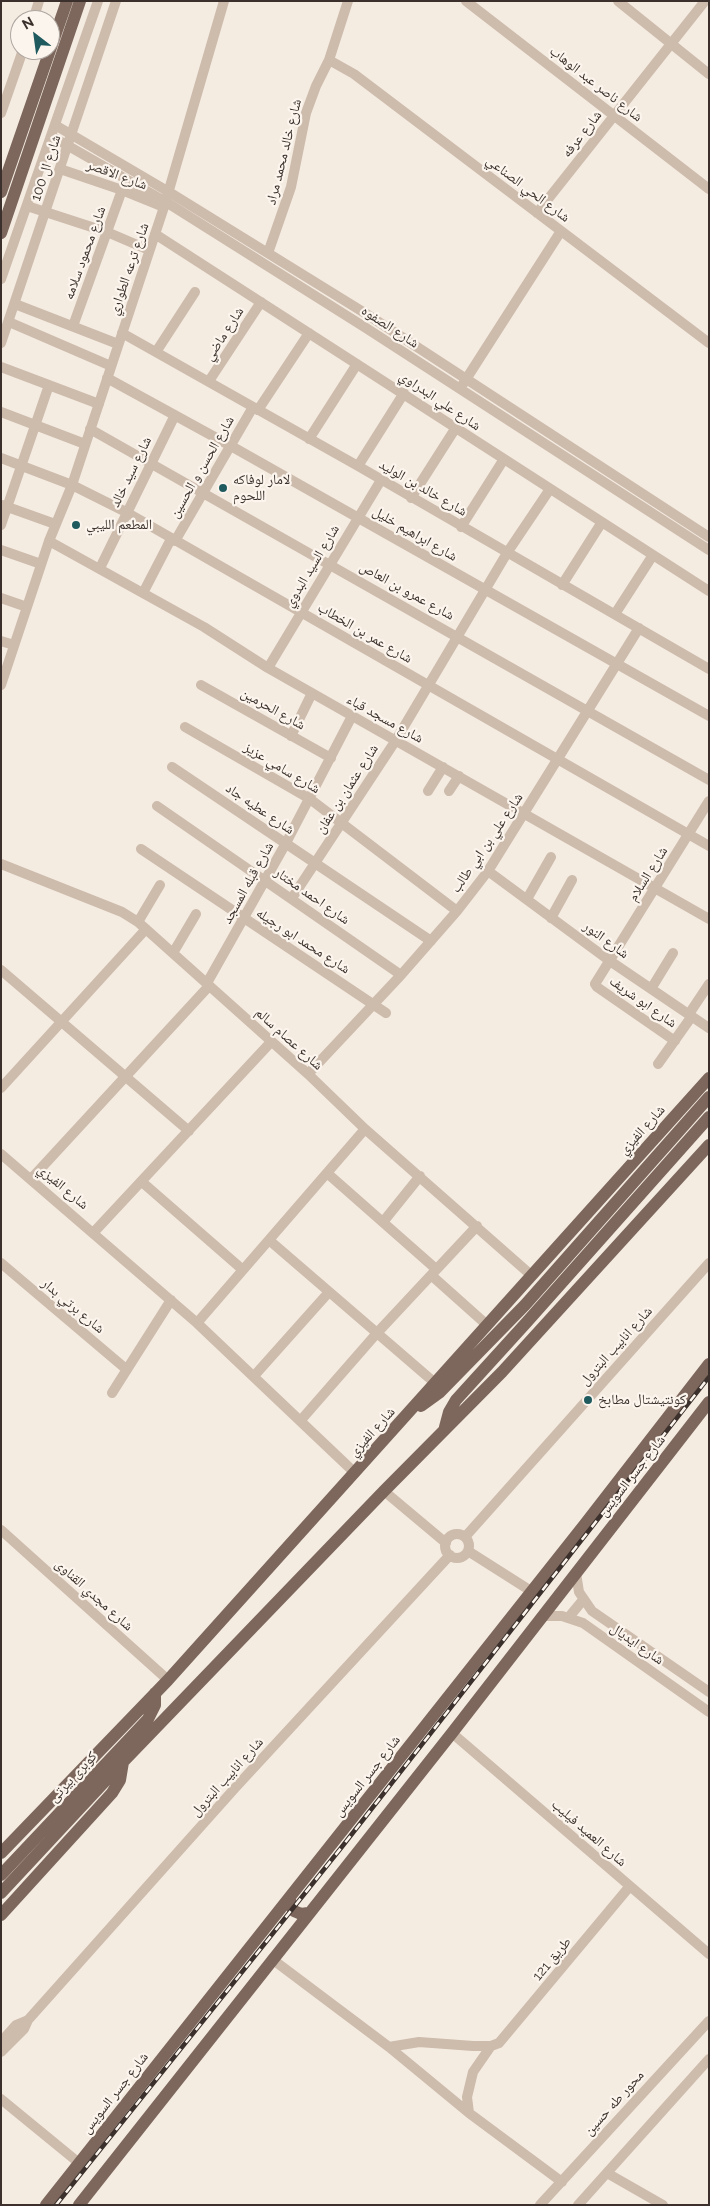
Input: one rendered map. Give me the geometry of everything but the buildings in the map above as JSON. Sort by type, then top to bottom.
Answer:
[{"type":"main road","points":[[1,192],[67,1]]},
{"type":"main road","points":[[1,233],[80,1]]},
{"type":"main road","name":"شارع الفيزي","points":[[355,1473],[709,1078]]},
{"type":"main road","points":[[411,1411],[434,1398],[513,1317],[709,1097]]},
{"type":"main road","points":[[445,1429],[449,1412],[456,1400],[709,1117]]},
{"type":"main road","name":"كوبرى بيرتى","points":[[1,1893],[123,1762],[384,1491],[502,1372],[709,1145]]},
{"type":"main road","name":"شارع جسر السويس","points":[[46,2205],[290,1898],[709,1364]]},
{"type":"main road","name":"شارع جسر السويس","points":[[79,2205],[452,1733],[709,1402]]},
{"type":"main road","points":[[1,1853],[168,1680],[355,1473]]},
{"type":"main road","name":"كوبرى بيرتى","points":[[1,1875],[148,1719],[155,1704],[155,1693]]},
{"type":"main road","points":[[1,1915],[112,1793],[120,1780],[123,1762]]},
{"type":"main road","points":[[290,1898],[290,1905],[294,1911],[301,1914],[308,1913]]},
{"type":"main road","points":[[269,1924],[276,1923],[282,1925],[287,1930],[289,1937]]},
{"type":"street","points":[[1,279],[98,1]]},
{"type":"street","name":"شارع ال 100","points":[[1,343],[116,1]]},
{"type":"street","name":"شارع ترعه الطواري","points":[[49,541],[72,485],[149,250],[167,201],[224,1]]},
{"type":"street","name":"شارع خالد محمد مراد","points":[[268,253],[291,187],[306,113],[330,60],[348,1]]},
{"type":"street","name":"شارع ناصر عبد الوهاب","points":[[466,1],[709,189]]},
{"type":"street","points":[[618,1],[709,74]]},
{"type":"street","name":"شارع عرفه","points":[[537,213],[705,1]]},
{"type":"street","points":[[1,113],[19,60]]},
{"type":"street","name":"شارع الحي الصناعي","points":[[330,60],[354,74],[709,343]]},
{"type":"street","name":"شارع الصفوه","points":[[55,125],[167,201],[709,550]]},
{"type":"street","name":"شارع الصفوه","points":[[51,136],[167,201],[268,253],[709,537]]},
{"type":"street","name":"شارع الاقصر","points":[[60,169],[122,190],[167,201]]},
{"type":"street","name":"شارع محمود سلامه","points":[[73,326],[122,190]]},
{"type":"street","points":[[27,206],[107,232],[149,250]]},
{"type":"street","points":[[460,389],[561,231]]},
{"type":"street","name":"شارع علي البدراوي","points":[[155,234],[709,591]]},
{"type":"street","points":[[156,352],[195,292]]},
{"type":"street","name":"شارع ماضي","points":[[209,382],[261,302]]},
{"type":"street","points":[[15,304],[118,344]]},
{"type":"street","points":[[8,322],[111,366]]},
{"type":"street","name":"شارع خالد بن الوليد","points":[[122,333],[358,466],[709,669]]},
{"type":"street","name":"شارع الحسن و الحسين","points":[[143,593],[231,446],[309,333]]},
{"type":"street","points":[[309,439],[357,364]]},
{"type":"street","points":[[1,367],[98,404]]},
{"type":"street","name":"شارع ابراهيم خليل","points":[[107,378],[358,517],[709,716]]},
{"type":"street","points":[[1,525],[4,505],[21,465],[48,385]]},
{"type":"street","points":[[358,466],[404,393]]},
{"type":"street","points":[[1,412],[85,444]]},
{"type":"street","name":"شارع سيد خالد","points":[[100,568],[174,415]]},
{"type":"street","name":"شارع عمرو بن العاص","points":[[90,429],[709,780]]},
{"type":"street","points":[[411,498],[455,429]]},
{"type":"street","name":"شارع عمر بن الخطاب","points":[[1,458],[72,485],[126,512],[709,846]]},
{"type":"street","points":[[461,527],[504,459]]},
{"type":"street","name":"شارع السيد البدوي","points":[[268,668],[381,480]]},
{"type":"street","name":"شارع عثمان بن عفان","points":[[292,898],[396,740],[507,553],[550,489]]},
{"type":"street","points":[[4,505],[55,524]]},
{"type":"street","points":[[562,585],[602,522]]},
{"type":"street","points":[[1,685],[49,541]]},
{"type":"street","name":"شارع مسجد قباء","points":[[49,541],[204,627],[268,668],[656,887],[709,919]]},
{"type":"street","points":[[1,550],[41,564]]},
{"type":"street","points":[[615,614],[653,556]]},
{"type":"street","points":[[1,598],[27,607]]},
{"type":"street","name":"شارع علي بن ابي طالب","points":[[308,1074],[401,975],[457,911],[488,871],[639,628]]},
{"type":"street","points":[[1,641],[14,645]]},
{"type":"street","name":"شارع الحرمين","points":[[201,685],[331,758]]},
{"type":"street","points":[[291,736],[312,693]]},
{"type":"street","name":"شارع قبله المسجد","points":[[30,1179],[126,1077],[208,984],[286,843],[352,716]]},
{"type":"street","name":"شارع سامي عزيز","points":[[185,726],[310,798],[457,911]]},
{"type":"street","name":"شارع عطيه جاد","points":[[172,767],[431,941]]},
{"type":"street","points":[[428,791],[443,767]]},
{"type":"street","points":[[449,791],[458,776]]},
{"type":"street","name":"شارع السلام","points":[[610,961],[709,801]]},
{"type":"street","name":"شارع احمد مختار","points":[[157,806],[401,975]]},
{"type":"street","name":"شارع محمد ابو رجيله","points":[[141,849],[386,1012]]},
{"type":"street","points":[[526,899],[551,857]]},
{"type":"street","name":"شارع عصام سالم","points":[[1,864],[122,912],[142,925],[308,1074],[365,1129],[531,1275]]},
{"type":"street","name":"شارع النور","points":[[488,871],[610,961],[709,1028]]},
{"type":"street","points":[[551,918],[572,880]]},
{"type":"street","points":[[1,1088],[61,1021],[142,925],[160,885]]},
{"type":"street","points":[[173,953],[196,914]]},
{"type":"street","points":[[651,989],[673,953]]},
{"type":"street","name":"شارع ابو شريف","points":[[610,961],[596,986],[675,1041]]},
{"type":"street","points":[[1,970],[189,1131]]},
{"type":"street","points":[[658,1064],[691,1016],[709,984]]},
{"type":"street","points":[[94,1232],[271,1042]]},
{"type":"street","points":[[198,1323],[365,1129]]},
{"type":"street","name":"شارع الفيزي","points":[[1,1154],[198,1323],[355,1473]]},
{"type":"street","points":[[327,1173],[383,1222],[487,1325]]},
{"type":"street","points":[[383,1222],[420,1176]]},
{"type":"street","points":[[142,1182],[243,1270]]},
{"type":"street","points":[[301,1420],[377,1333],[477,1226]]},
{"type":"street","points":[[269,1240],[434,1383]]},
{"type":"street","name":"شارع برتي بدار","points":[[1,1263],[126,1369]]},
{"type":"street","name":"شارع انابيب البترول","points":[[465,1537],[709,1263]]},
{"type":"street","points":[[254,1376],[329,1292]]},
{"type":"street","points":[[112,1393],[172,1300]]},
{"type":"street","points":[[384,1491],[446,1543]]},
{"type":"street","name":"شارع مجدي القناوى","points":[[1,1530],[168,1680]]},
{"type":"street","points":[[455,1535],[465,1537],[468,1542],[468,1551],[460,1558],[450,1555],[446,1550],[446,1543],[450,1538],[455,1535]]},
{"type":"street","points":[[468,1551],[531,1591]]},
{"type":"street","name":"شارع انابيب البترول","points":[[28,2020],[235,1788],[450,1555]]},
{"type":"street","points":[[569,1617],[583,1600],[579,1592],[576,1573]]},
{"type":"street","name":"شارع ايديال","points":[[583,1600],[592,1611],[709,1692]]},
{"type":"street","name":"شارع ايديال","points":[[542,1616],[556,1615],[569,1617],[583,1623],[709,1712]]},
{"type":"street","name":"شارع العميد فيليب","points":[[452,1733],[709,1954]]},
{"type":"street","name":"طريق 121","points":[[469,2113],[467,2097],[473,2072],[491,2046],[504,2038],[630,1886]]},
{"type":"street","points":[[272,1959],[388,2047],[469,2113],[562,2182]]},
{"type":"street","points":[[1,2042],[16,2024],[28,2020]]},
{"type":"street","points":[[1,2052],[24,2029],[28,2020]]},
{"type":"street","name":"محور طه حسين","points":[[540,2205],[709,2021]]},
{"type":"street","points":[[388,2047],[419,2042],[491,2046]]},
{"type":"street","points":[[578,2205],[709,2059]]},
{"type":"street","points":[[1,2099],[79,2163]]},
{"type":"street","points":[[607,2172],[663,2205]]},
{"type":"street","points":[[90,2205],[92,2187]]},
{"type":"railway","points":[[56,2205],[341,1848],[709,1377]]},
{"type":"place","name":"لامار لوفاكه اللحوم","points":[[223,488]]},
{"type":"place","name":"المطعم الليبي","points":[[76,525]]},
{"type":"place","name":"كونتيشتال مطابخ","points":[[588,1400]]}]
